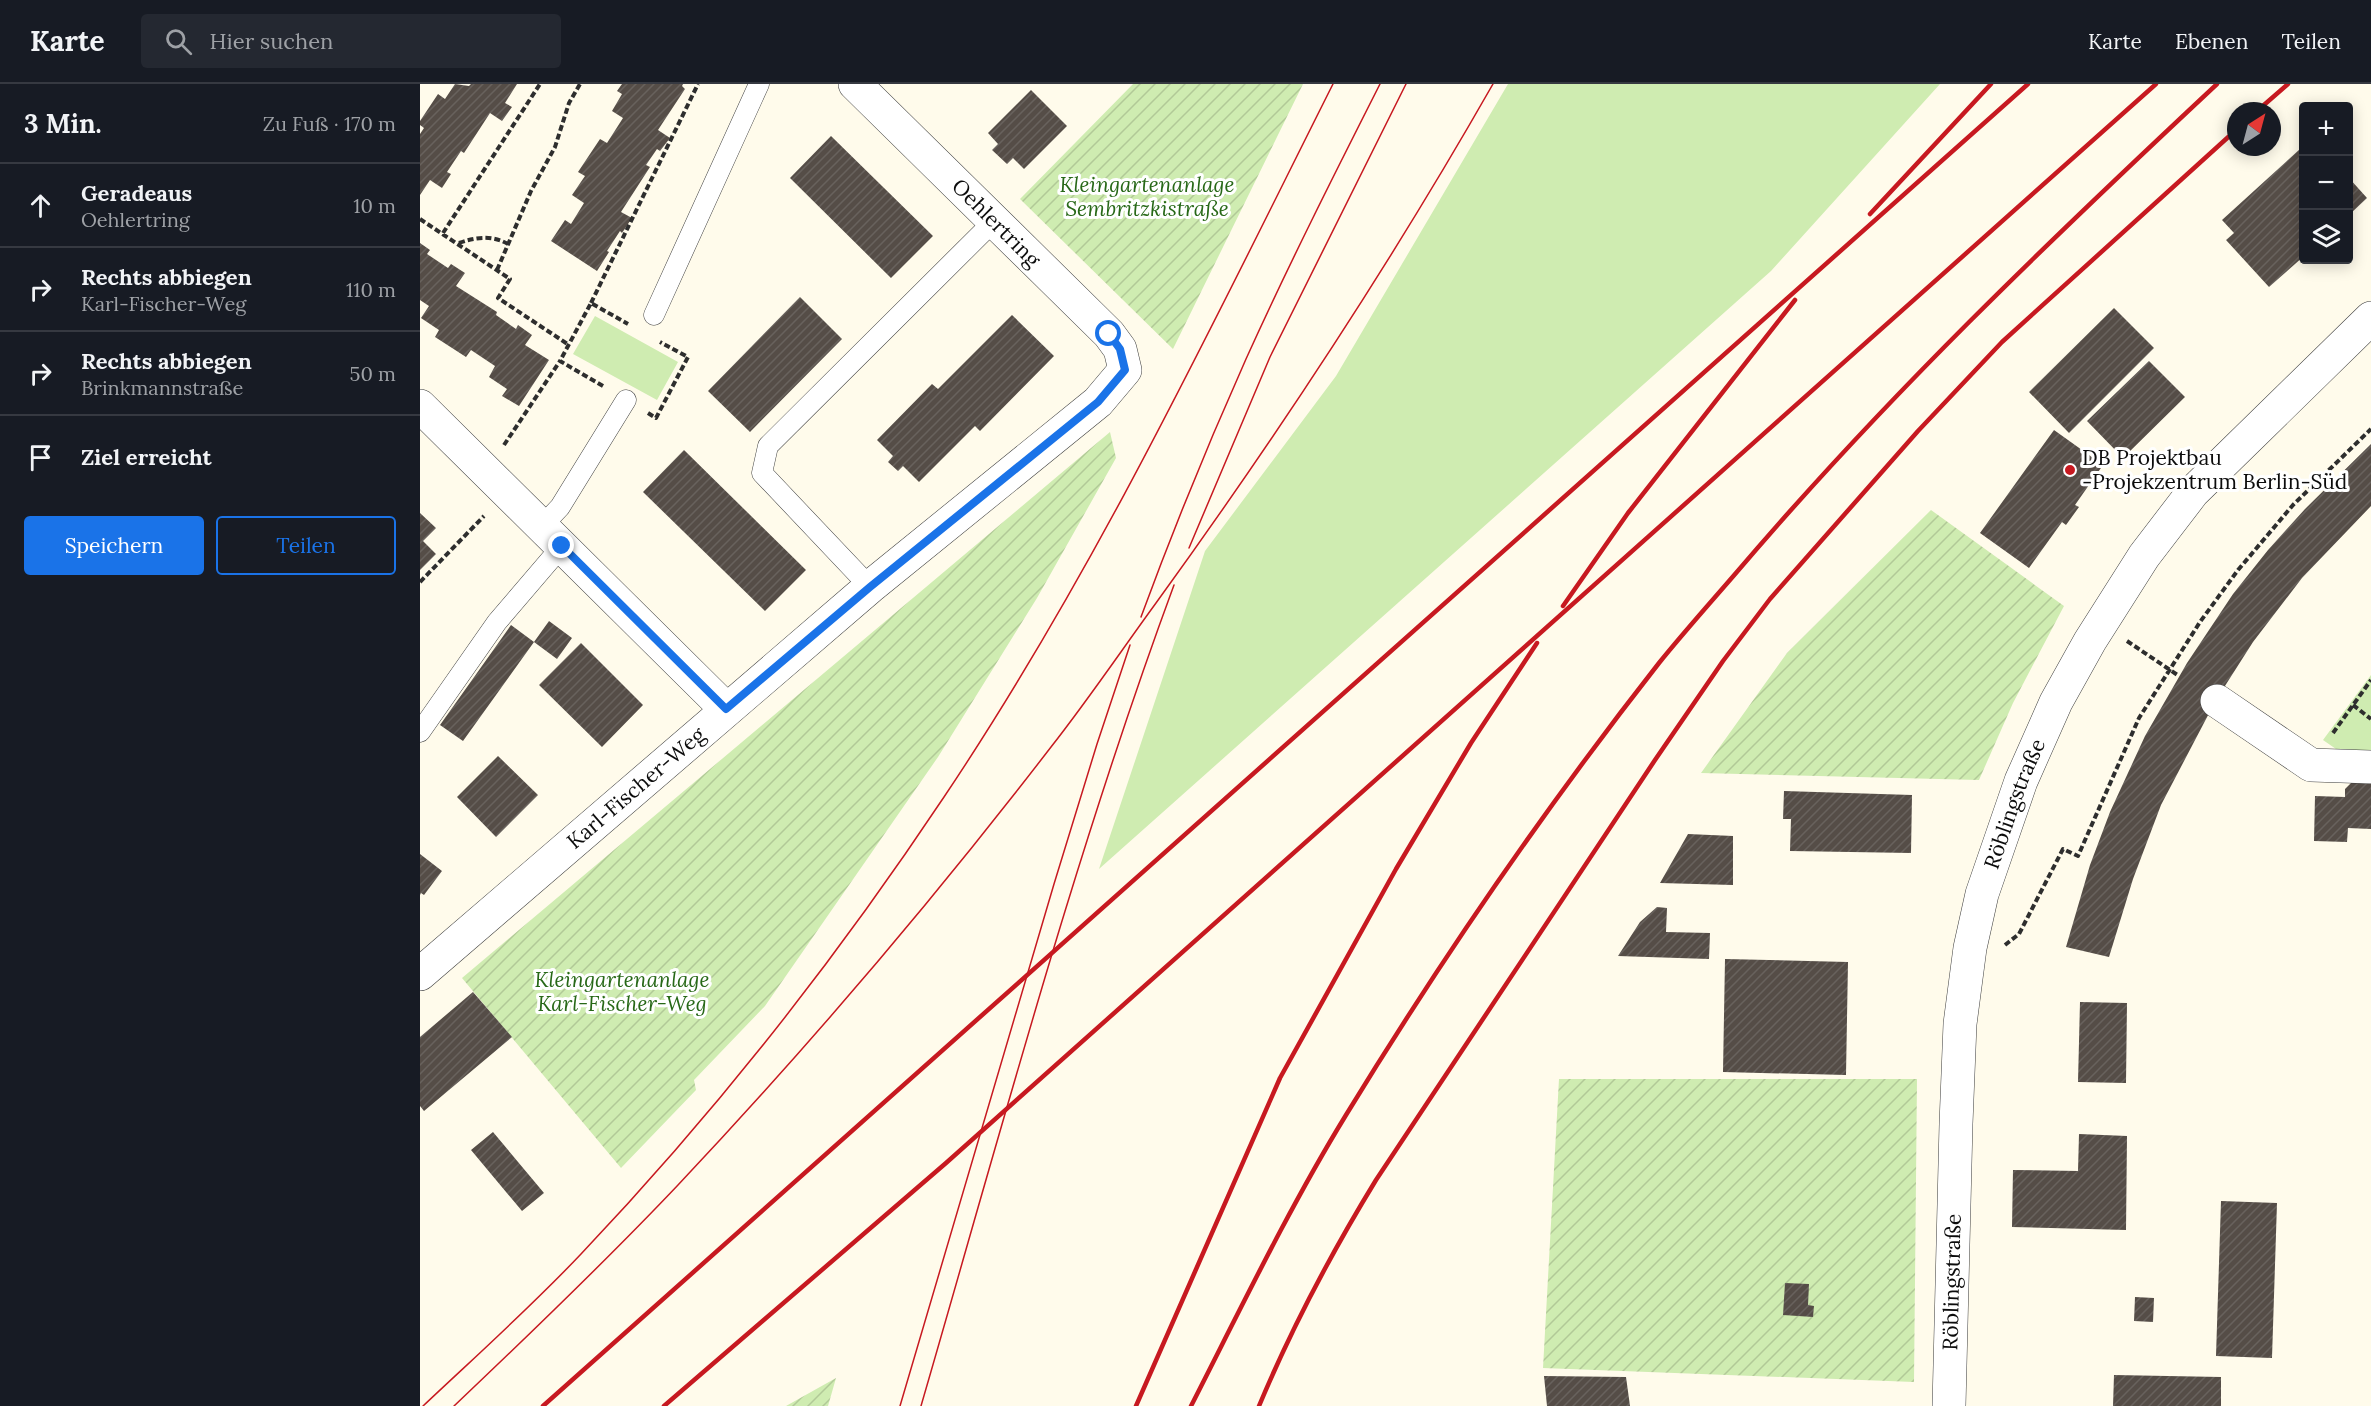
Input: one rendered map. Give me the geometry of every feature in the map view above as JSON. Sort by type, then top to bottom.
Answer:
[{"type":"street","name":"Oehlertring","points":[[855,84],[1109,334],[1120,349],[1125,370]]},
{"type":"street","name":"Röblingstraße","points":[[1949,1406],[1960,1024],[1970,948],[1982,894],[2021,781],[2056,702],[2095,631],[2144,556],[2193,492],[2371,318]]},
{"type":"street","name":"Karl-Fischer-Weg","points":[[420,974],[870,587],[1098,402],[1125,370]]},
{"type":"street","points":[[420,406],[726,709]]},
{"type":"street","points":[[2217,701],[2311,765],[2371,767]]},
{"type":"lane","points":[[654,315],[759,84]]},
{"type":"lane","points":[[870,587],[762,473],[768,446],[994,221]]},
{"type":"lane","points":[[420,732],[497,622],[552,536],[560,507],[626,400]]},
{"type":"path","points":[[443,233],[540,84]]},
{"type":"path","points":[[496,270],[531,191],[555,147],[569,103],[580,84]]},
{"type":"path","points":[[501,450],[569,345],[698,84]]},
{"type":"path","points":[[420,219],[510,279],[498,298],[569,345]]},
{"type":"path","points":[[458,244],[475,238],[498,238],[508,244]]},
{"type":"path","points":[[560,361],[656,418],[688,357],[591,303]]},
{"type":"path","points":[[645,333],[654,315]]},
{"type":"path","points":[[1999,950],[2019,934],[2063,849],[2078,856],[2139,718],[2168,669],[2238,570],[2293,505],[2371,429]]},
{"type":"path","points":[[420,582],[489,511]]},
{"type":"path","points":[[2131,644],[2179,676]]},
{"type":"path","points":[[2311,765],[2371,680]]},
{"type":"path","points":[[2353,705],[2371,719]]},
{"type":"green space","name":"Kleingartenanlage Sembritzkistraße","points":[[1133,84],[1303,84],[1173,349],[1020,199]]},
{"type":"green space","points":[[1508,84],[1940,84],[1771,271],[1099,869],[1205,551],[1336,376]]},
{"type":"green space","points":[[595,316],[678,362],[657,400],[573,354]]},
{"type":"green space","name":"Kleingartenanlage Karl-Fischer-Weg","points":[[1110,432],[1116,458],[1037,598],[938,757],[765,1006],[694,1080],[696,1090],[621,1168],[462,978]]},
{"type":"green space","points":[[1931,510],[2064,606],[2013,703],[1979,780],[1701,773],[1787,653]]},
{"type":"green space","points":[[2371,675],[2371,751],[2336,749],[2323,740]]},
{"type":"green space","points":[[1559,1079],[1917,1079],[1914,1382],[1543,1368]]},
{"type":"green space","points":[[836,1378],[828,1406],[786,1406]]},
{"type":"building","points":[[455,84],[469,86],[471,84],[517,84],[505,103],[512,107],[502,121],[490,113],[464,153],[461,151],[447,172],[451,174],[442,188],[430,180],[420,195],[420,134],[424,128],[420,125],[420,121],[438,94],[445,99]]},
{"type":"building","points":[[622,84],[683,84],[685,89],[658,130],[670,138],[660,151],[657,149],[646,165],[650,167],[621,212],[632,218],[622,233],[620,231],[597,271],[551,241],[565,220],[571,224],[584,203],[572,195],[585,176],[578,172],[600,139],[607,143],[623,118],[612,111],[622,94],[617,91]]},
{"type":"building","points":[[1031,90],[1067,126],[1024,169],[1013,158],[1007,164],[992,150],[998,144],[988,133]]},
{"type":"building","points":[[831,136],[933,236],[891,278],[790,178]]},
{"type":"building","points":[[2299,150],[2299,260],[2269,287],[2226,240],[2234,233],[2222,220]]},
{"type":"building","points":[[2353,182],[2367,198],[2353,211]]},
{"type":"building","points":[[420,243],[430,250],[427,254],[448,268],[451,264],[465,273],[456,286],[497,312],[496,315],[516,329],[518,325],[532,335],[525,345],[549,360],[519,406],[502,396],[507,389],[489,377],[495,366],[471,350],[466,357],[435,337],[439,330],[421,318],[429,306],[420,300]]},
{"type":"building","points":[[800,297],[842,339],[750,432],[708,391]]},
{"type":"building","points":[[2114,308],[2154,348],[2069,433],[2029,392]]},
{"type":"building","points":[[1012,315],[1054,356],[980,431],[975,426],[919,482],[903,466],[898,471],[888,462],[893,456],[877,440],[932,384],[938,389]]},
{"type":"building","points":[[2149,361],[2185,397],[2123,458],[2087,421]]},
{"type":"building","points":[[2054,430],[2103,465],[2075,505],[2079,507],[2066,525],[2062,522],[2029,568],[1980,533]]},
{"type":"building","points":[[2371,444],[2371,506],[2302,578],[2253,642],[2216,700],[2161,805],[2133,879],[2109,957],[2066,947],[2090,865],[2110,812],[2145,736],[2187,663],[2233,594],[2268,550],[2305,509]]},
{"type":"building","points":[[684,450],[806,570],[765,611],[643,492]]},
{"type":"building","points":[[420,513],[436,528],[423,541],[436,554],[420,570]]},
{"type":"building","points":[[549,621],[572,638],[557,659],[534,642]]},
{"type":"building","points":[[511,625],[534,642],[463,741],[440,725]]},
{"type":"building","points":[[581,643],[643,705],[602,747],[539,685]]},
{"type":"building","points":[[498,756],[538,795],[496,837],[457,797]]},
{"type":"building","points":[[2352,782],[2371,784],[2371,829],[2348,828],[2347,842],[2314,841],[2315,796],[2345,797],[2345,789]]},
{"type":"building","points":[[1784,791],[1912,795],[1911,853],[1790,851],[1791,819],[1783,819]]},
{"type":"building","points":[[1688,834],[1733,836],[1733,885],[1660,883]]},
{"type":"building","points":[[420,854],[442,871],[424,895],[421,893],[420,895]]},
{"type":"building","points":[[1657,907],[1667,908],[1666,932],[1710,933],[1709,959],[1618,956],[1640,922]]},
{"type":"building","points":[[1725,959],[1848,962],[1846,1075],[1723,1072]]},
{"type":"building","points":[[473,992],[512,1037],[424,1111],[420,1106],[420,1037]]},
{"type":"building","points":[[2080,1002],[2127,1003],[2126,1083],[2078,1082]]},
{"type":"building","points":[[493,1132],[544,1193],[522,1211],[471,1150]]},
{"type":"building","points":[[2079,1134],[2127,1136],[2126,1230],[2012,1227],[2013,1170],[2078,1171]]},
{"type":"building","points":[[2221,1201],[2277,1203],[2272,1358],[2216,1356]]},
{"type":"building","points":[[1785,1283],[1809,1284],[1808,1305],[1814,1306],[1813,1317],[1783,1315]]},
{"type":"building","points":[[2135,1297],[2154,1298],[2153,1322],[2134,1321]]},
{"type":"building","points":[[2114,1375],[2221,1377],[2221,1406],[2113,1406]]},
{"type":"building","points":[[1544,1376],[1626,1377],[1630,1406],[1547,1406]]},
{"type":"tram line","points":[[423,1406],[562,1274],[631,1201],[772,1033],[861,917],[903,857],[999,712],[1102,536],[1197,356],[1333,84]]},
{"type":"tram line","points":[[1141,617],[1191,487],[1246,359],[1380,84]]},
{"type":"tram line","points":[[1189,548],[1270,357],[1406,84]]},
{"type":"tram line","points":[[454,1406],[596,1269],[727,1133],[870,971],[1007,804],[1091,693],[1289,413],[1414,217],[1493,84]]},
{"type":"tram line","points":[[921,1406],[1040,993],[1104,788],[1174,585]]},
{"type":"tram line","points":[[900,1406],[1054,884],[1130,645]]},
{"type":"railway","points":[[1870,214],[1991,84]]},
{"type":"railway","points":[[543,1406],[2028,84]]},
{"type":"railway","points":[[664,1406],[946,1163],[2156,84]]},
{"type":"railway","points":[[1191,1406],[1305,1186],[1382,1056],[1496,884],[1617,717],[1698,617],[1850,445],[1969,322],[2217,84]]},
{"type":"railway","points":[[2267,102],[2288,84]]},
{"type":"railway","points":[[1259,1406],[1313,1290],[1376,1180],[1655,760],[1723,661],[1770,599],[1918,431],[2002,342],[2227,138]]},
{"type":"railway","points":[[1563,606],[1628,513],[1795,300]]},
{"type":"railway","points":[[1136,1406],[1280,1078],[1396,869],[1471,743],[1537,643]]},
{"type":"place","name":"DB Projektbau -Projekzentrum Berlin-Süd","points":[[2070,470]]},
{"type":"route","points":[[562,546],[726,709],[870,587],[1098,402],[1125,370],[1120,349],[1109,334]]}]
